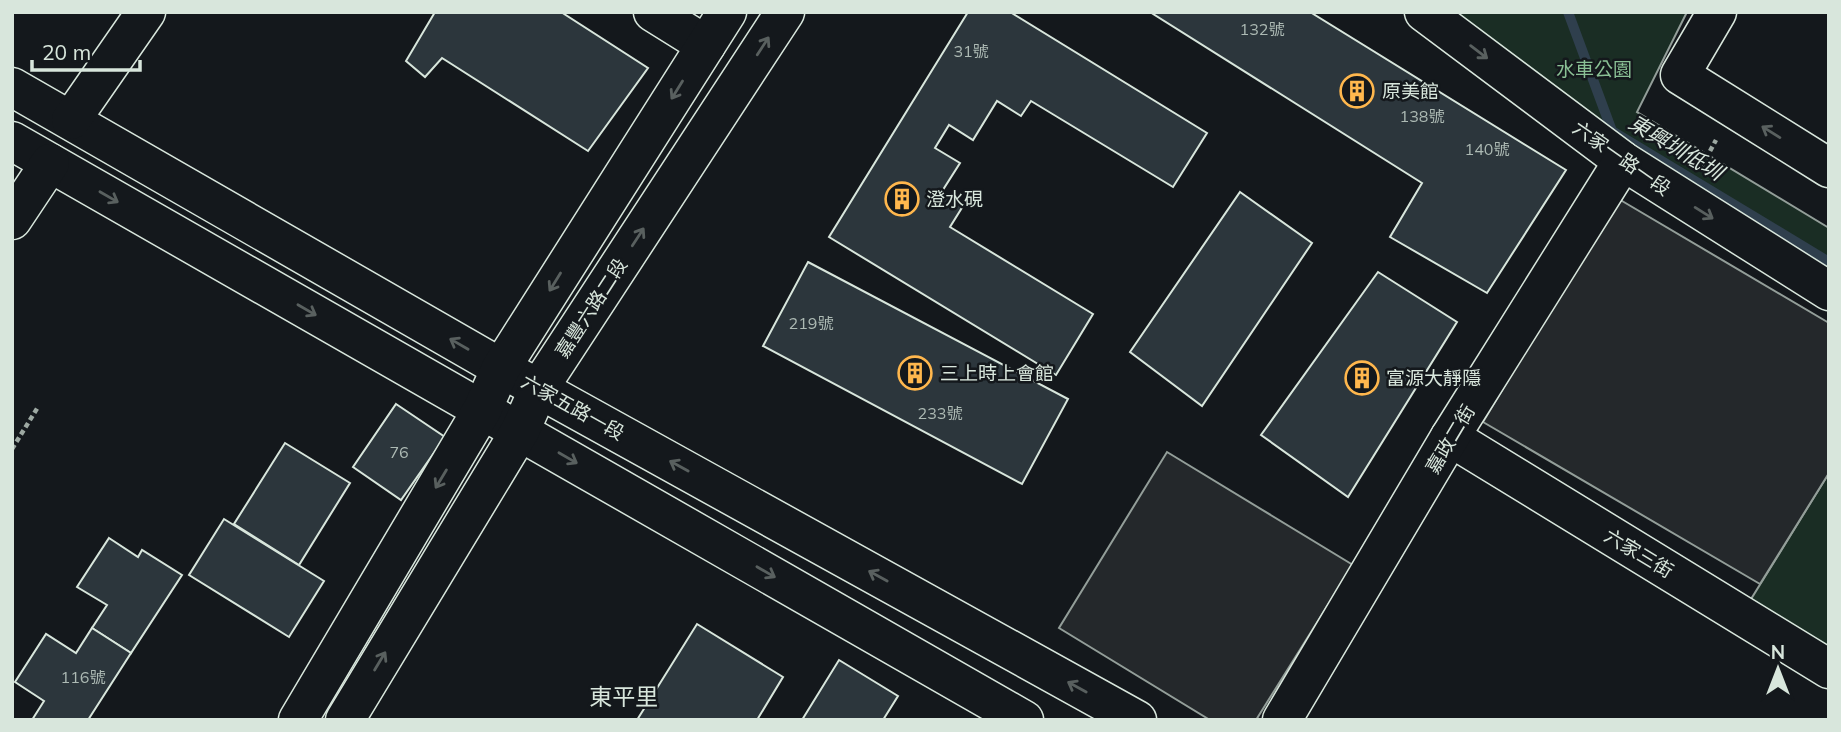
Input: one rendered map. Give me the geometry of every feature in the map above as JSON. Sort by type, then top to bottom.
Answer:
[{"type":"street","points":[[71,120],[146,12]]},
{"type":"street","points":[[653,12],[706,45]]},
{"type":"street","points":[[298,720],[482,410],[501,368],[727,12]]},
{"type":"street","name":"嘉豐六路二段","points":[[345,720],[520,430],[539,388],[785,12]]},
{"type":"street","name":"六家一路一段","points":[[1424,12],[1623,161],[1829,291]]},
{"type":"street","points":[[1717,12],[1680,75],[1829,168]]},
{"type":"street","name":"六家五路一段","points":[[12,87],[501,368],[1137,720]]},
{"type":"street","points":[[12,142],[1024,720]]},
{"type":"street","name":"嘉政二街","points":[[1282,720],[1450,437],[1623,161]]},
{"type":"street","points":[[12,220],[50,163]]},
{"type":"street","name":"六家三街","points":[[1450,437],[1829,669]]},
{"type":"path","points":[[1683,199],[1734,108]]},
{"type":"path","points":[[12,449],[38,407]]},
{"type":"green space","name":"水車公園","points":[[1423,12],[1687,12],[1637,112],[1829,228],[1829,283]]},
{"type":"green space","points":[[1829,473],[1829,652],[1748,604]]},
{"type":"shaded area","points":[[1617,198],[1829,323],[1829,473],[1760,584],[1483,422]]},
{"type":"shaded area","points":[[1167,452],[1353,565],[1256,720],[1210,720],[1059,628]]},
{"type":"building","points":[[435,12],[561,12],[648,68],[588,151],[442,58],[425,77],[406,61]]},
{"type":"building","name":"澄水硯","points":[[968,12],[1010,12],[1207,133],[1173,187],[1031,101],[1021,116],[997,101],[973,140],[949,125],[935,148],[960,163],[941,193],[963,206],[950,227],[1093,314],[1056,375],[829,237]]},
{"type":"building","name":"原美館","points":[[1150,12],[1310,12],[1566,170],[1487,293],[1390,237],[1422,183]]},
{"type":"building","points":[[1240,192],[1312,243],[1202,406],[1130,352]]},
{"type":"building","name":"三上時上會館","points":[[808,262],[1068,399],[1022,484],[763,346]]},
{"type":"building","name":"富源大靜隱","points":[[1378,272],[1457,322],[1348,497],[1261,435]]},
{"type":"building","points":[[396,404],[445,437],[401,500],[353,467]]},
{"type":"building","points":[[285,443],[350,483],[299,565],[234,524]]},
{"type":"building","points":[[224,519],[324,581],[289,637],[189,575]]},
{"type":"building","points":[[109,538],[138,557],[142,550],[182,575],[131,653],[92,628],[107,605],[77,587]]},
{"type":"building","points":[[697,624],[783,677],[757,720],[637,720]]},
{"type":"building","points":[[92,628],[131,653],[88,720],[32,720],[44,701],[15,682],[46,634],[76,653]]},
{"type":"building","points":[[839,660],[898,696],[883,720],[802,720]]},
{"type":"waterway","name":"東興圳低圳","points":[[1568,12],[1612,131],[1829,262]]},
{"type":"place","name":"原美館","points":[[1357,91]]},
{"type":"place","name":"澄水硯","points":[[902,199]]},
{"type":"place","name":"三上時上會館","points":[[915,373]]},
{"type":"place","name":"富源大靜隱","points":[[1362,378]]},
{"type":"district","name":"東平里","points":[[624,696]]}]
